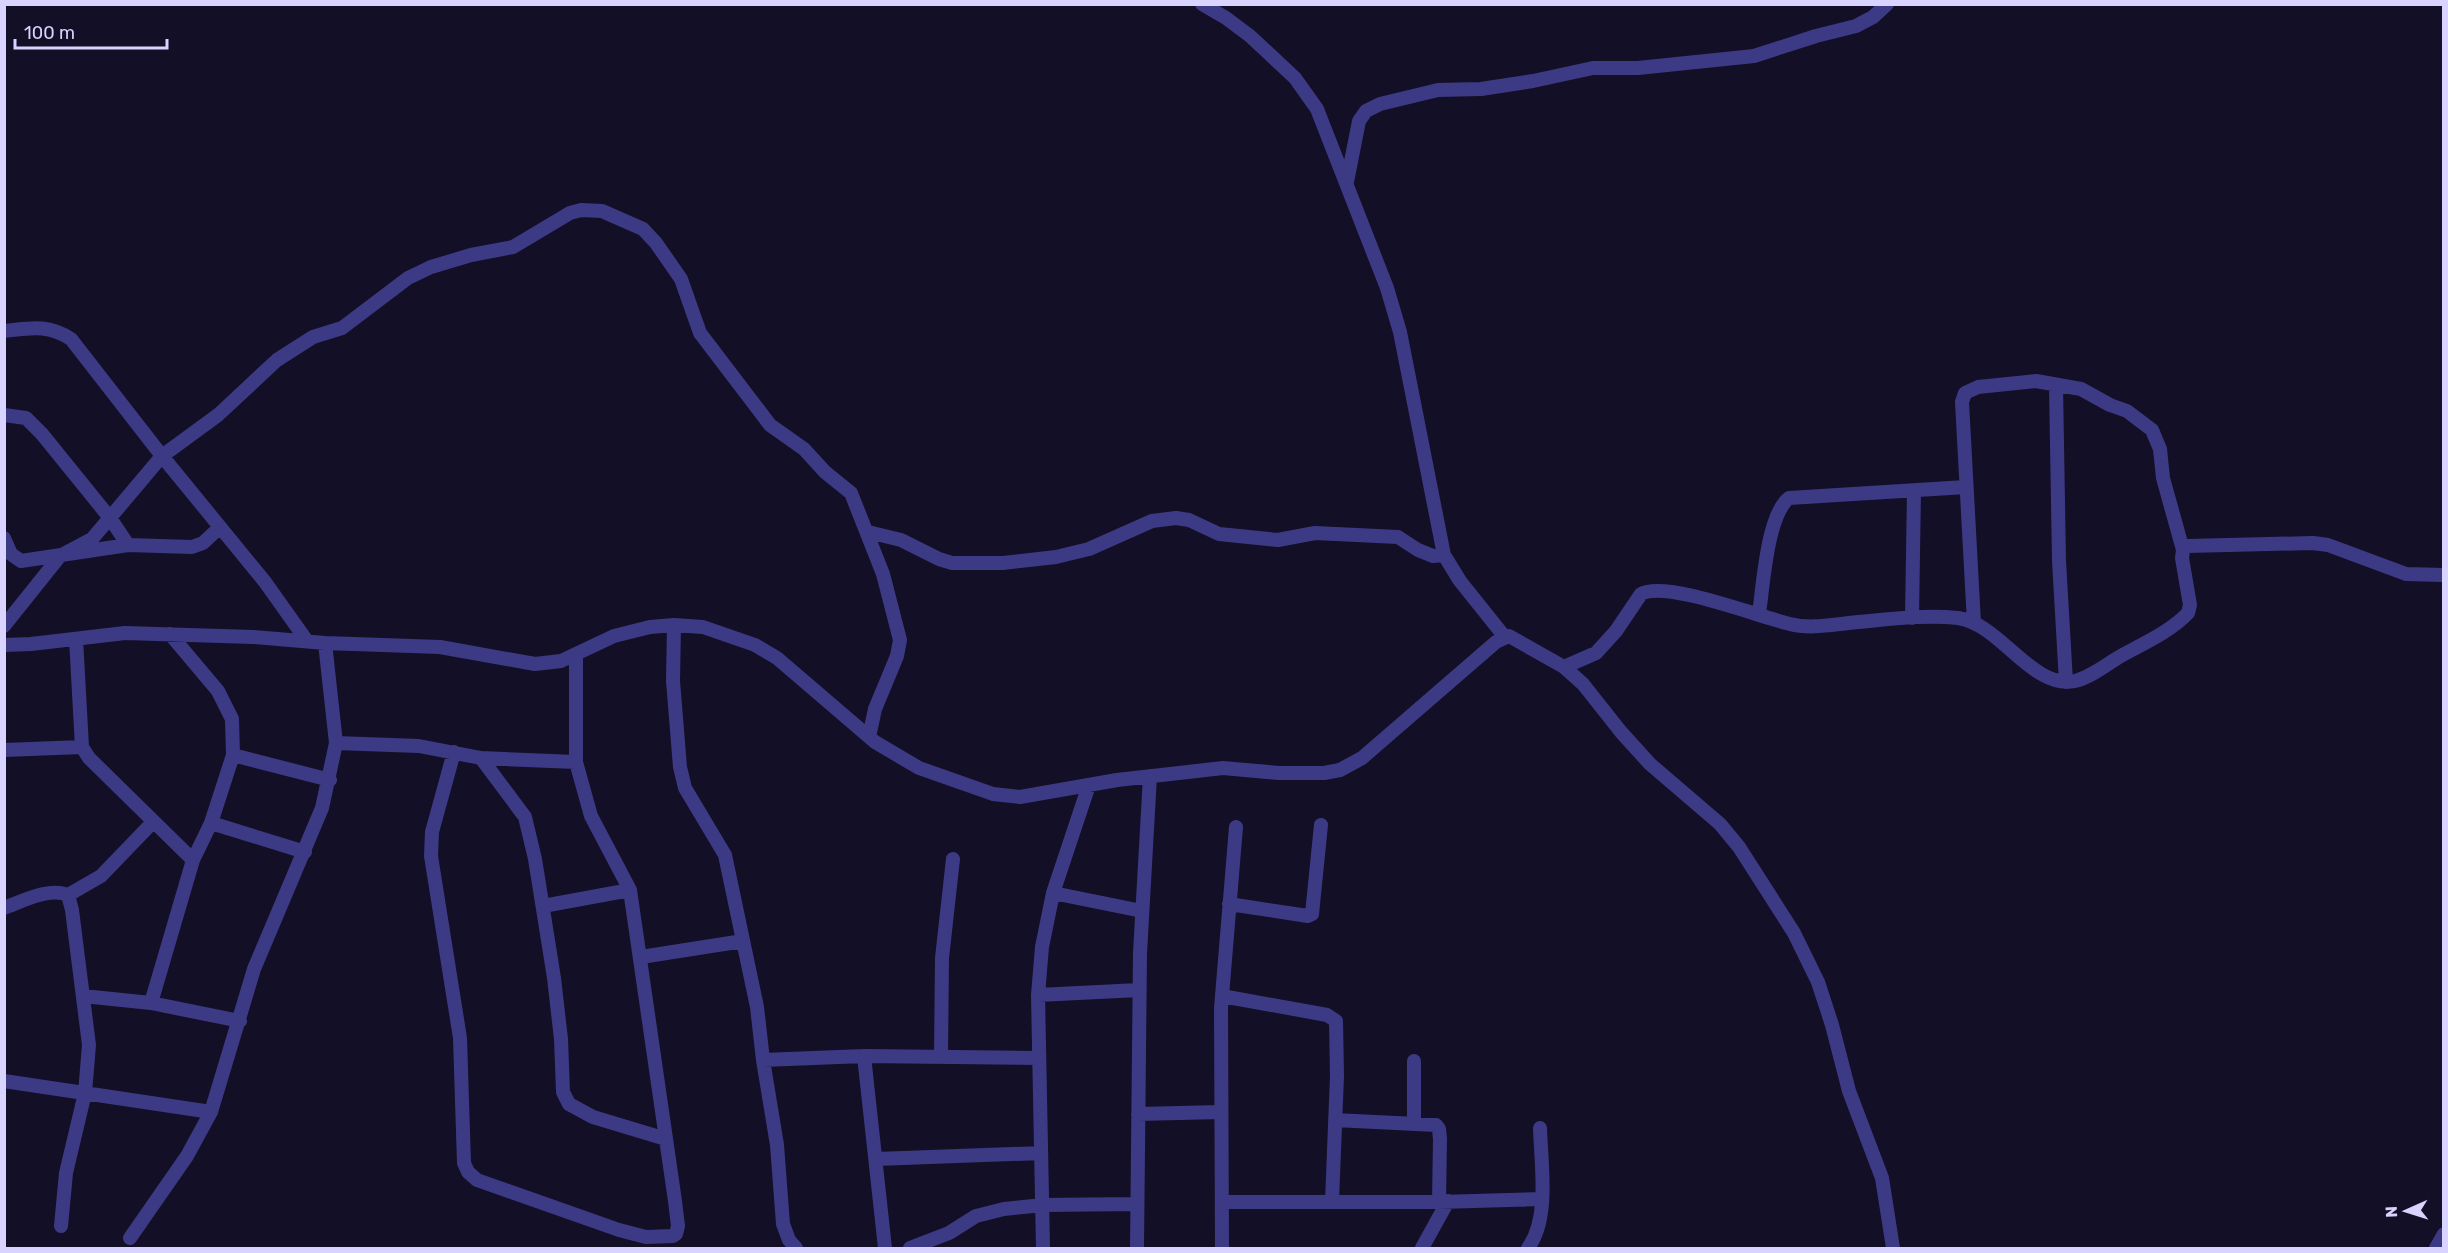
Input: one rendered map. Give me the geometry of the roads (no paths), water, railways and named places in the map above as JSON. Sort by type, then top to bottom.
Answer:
[{"type":"street","points":[[1202,4],[1250,36],[1295,78],[1317,109],[1387,288],[1400,332],[1444,555],[1466,588],[1504,636]]},
{"type":"street","points":[[1347,182],[1359,121],[1366,111],[1380,104],[1437,90],[1481,89],[1593,68],[1638,68],[1754,56],[1856,26],[1879,13],[1887,4]]},
{"type":"street","points":[[4,626],[60,556],[92,539],[162,456],[218,415],[277,360],[313,337],[342,328],[408,278],[431,267],[471,255],[513,247],[570,213],[581,210],[602,211],[643,229],[656,243],[681,279],[700,333],[770,425],[804,449],[825,472],[851,493],[884,574],[900,640],[897,656],[875,709],[869,737]]},
{"type":"street","points":[[4,331],[40,327],[59,331],[71,339],[219,528],[265,582],[307,640]]},
{"type":"street","points":[[1564,668],[1596,653],[1616,631],[1636,599],[1646,591],[1658,589],[1800,626],[1912,618],[1960,618],[1974,623],[1996,637],[2038,672],[2057,681],[2076,680],[2091,674],[2170,627],[2188,613],[2190,605],[2183,569],[2183,550],[2163,478],[2160,449],[2152,430],[2127,411],[2110,405],[2081,389],[2036,381],[1978,387],[1965,393],[1962,402],[1974,623]]},
{"type":"street","points":[[2056,385],[2059,561],[2066,682]]},
{"type":"street","points":[[4,415],[26,418],[34,426],[110,518],[128,545]]},
{"type":"street","points":[[1759,614],[1775,520],[1782,503],[1789,498],[1966,487]]},
{"type":"street","points":[[1912,618],[1914,491]]},
{"type":"street","points":[[868,532],[901,540],[952,563],[1003,563],[1056,557],[1089,549],[1152,521],[1176,518],[1189,520],[1219,534],[1278,540],[1315,533],[1398,537],[1418,550],[1433,556],[1444,555]]},
{"type":"street","points":[[4,538],[11,554],[21,561],[128,545],[192,547],[203,543],[219,528]]},
{"type":"street","points":[[2183,550],[2187,546],[2201,545],[2313,543],[2328,545],[2406,574],[2444,575]]},
{"type":"street","points":[[674,625],[673,681],[680,767],[686,788],[725,855],[757,1007],[777,1145],[783,1224],[789,1240],[796,1248]]},
{"type":"street","points":[[4,645],[125,633],[171,634],[440,647],[535,664],[561,661],[614,636],[650,627],[674,625],[703,627],[755,645],[777,658],[869,737],[919,768],[993,794],[1020,797],[1150,776],[1223,768],[1279,773],[1324,773],[1340,770],[1370,751],[1504,636],[1509,636],[1564,668],[1583,684],[1650,764],[1720,824],[1739,847],[1794,933],[1818,982],[1849,1091],[1882,1178],[1893,1248]]},
{"type":"street","points":[[150,1003],[193,860],[211,823],[233,755],[232,719],[218,691],[171,634]]},
{"type":"street","points":[[76,639],[82,747],[89,758],[193,860]]},
{"type":"street","points":[[130,1238],[187,1156],[211,1112],[254,969],[305,852],[330,780],[336,743],[325,642]]},
{"type":"street","points":[[454,752],[432,832],[431,856],[460,1038],[464,1163],[468,1172],[477,1180],[591,1222],[646,1237],[672,1236],[676,1234],[678,1226],[630,890],[591,816],[576,762],[576,654]]},
{"type":"street","points":[[336,743],[419,746],[481,758],[576,762]]},
{"type":"street","points":[[4,750],[82,747]]},
{"type":"street","points":[[233,755],[330,780]]},
{"type":"street","points":[[481,758],[525,817],[543,906],[561,1039],[563,1092],[569,1104],[593,1118],[666,1139]]},
{"type":"street","points":[[1137,1248],[1139,990],[1150,776]]},
{"type":"street","points":[[1044,1248],[1038,995],[1042,947],[1053,893],[1089,785]]},
{"type":"street","points":[[4,908],[45,894],[68,895],[101,876],[153,822]]},
{"type":"street","points":[[211,823],[305,852]]},
{"type":"street","points":[[1229,904],[1308,916],[1312,914],[1321,825]]},
{"type":"street","points":[[1222,1248],[1220,1112],[1222,996],[1236,827]]},
{"type":"street","points":[[941,1056],[942,958],[953,859]]},
{"type":"street","points":[[543,906],[630,890]]},
{"type":"street","points":[[1053,893],[1142,911]]},
{"type":"street","points":[[61,1226],[66,1173],[85,1093],[89,1045],[68,895]]},
{"type":"street","points":[[641,957],[743,941]]},
{"type":"street","points":[[1038,995],[1139,990]]},
{"type":"street","points":[[83,996],[150,1003],[240,1021]]},
{"type":"street","points":[[1222,996],[1327,1015],[1335,1021],[1337,1076],[1332,1201]]},
{"type":"street","points":[[763,1060],[864,1056],[1039,1058]]},
{"type":"street","points":[[864,1056],[885,1248]]},
{"type":"street","points":[[1414,1061],[1414,1123]]},
{"type":"street","points":[[4,1081],[211,1112]]},
{"type":"street","points":[[1138,1114],[1220,1112]]},
{"type":"street","points":[[1335,1120],[1414,1123],[1436,1125],[1439,1129],[1443,1202],[1422,1248]]},
{"type":"street","points":[[1528,1248],[1540,1225],[1542,1199],[1540,1128]]},
{"type":"street","points":[[876,1159],[1041,1153]]},
{"type":"street","points":[[1222,1202],[1443,1202],[1542,1199]]},
{"type":"street","points":[[910,1248],[949,1233],[976,1216],[1004,1209],[1043,1205],[1136,1204]]},
{"type":"street","points":[[949,1233],[949,1248]]},
{"type":"street","points":[[2436,1248],[2444,1234]]}]
